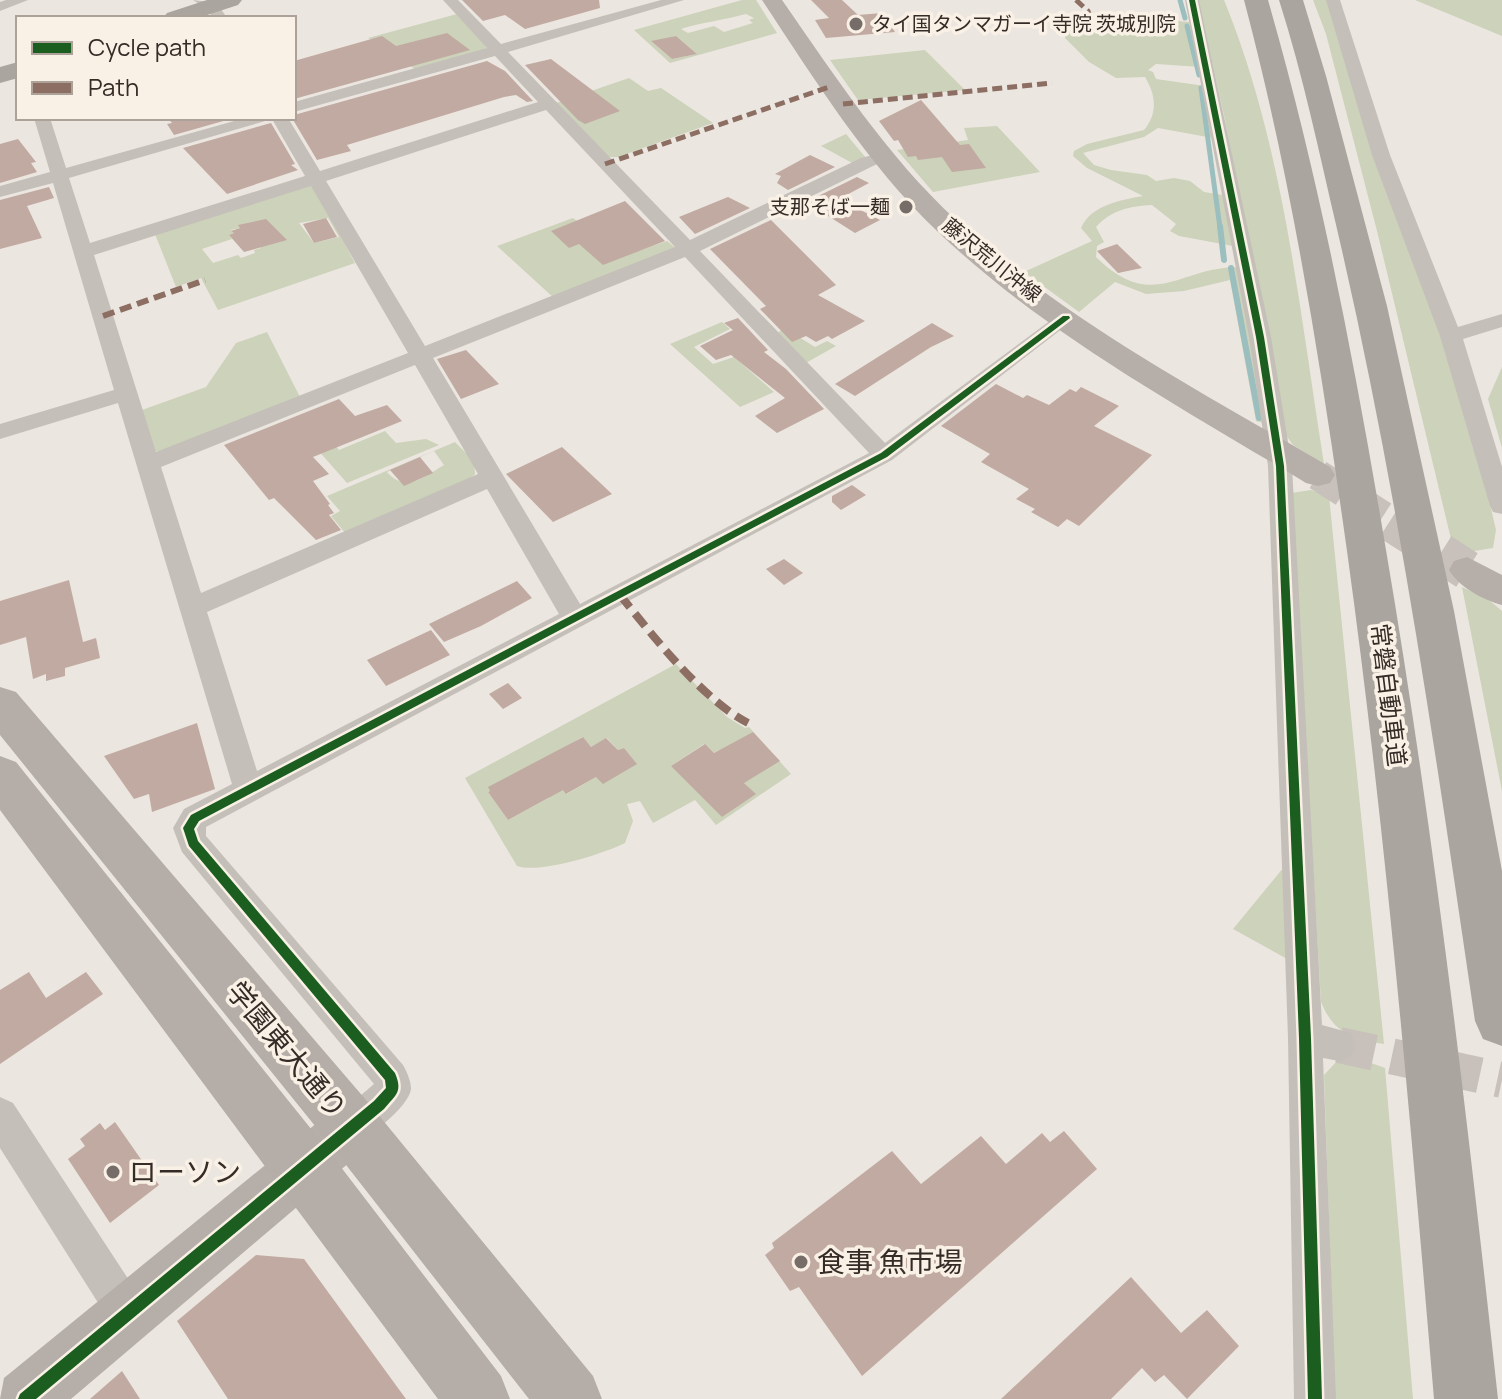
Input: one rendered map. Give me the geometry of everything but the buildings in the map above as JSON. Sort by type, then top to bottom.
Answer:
[{"type":"highway","points":[[1233,0],[1303,184]]},
{"type":"highway","name":"常磐自動車道","points":[[1256,0],[1303,184],[1341,389],[1384,658],[1437,1097],[1466,1399]]},
{"type":"highway","points":[[1291,0],[1306,44],[1367,287],[1393,406],[1443,663],[1502,1021]]},
{"type":"highway","points":[[1300,0],[1306,44]]},
{"type":"highway","points":[[182,16],[216,6]]},
{"type":"main road","name":"藤沢荒川沖線","points":[[772,0],[884,157],[960,238],[1066,318],[1318,475]]},
{"type":"main road","points":[[1467,570],[1502,592]]},
{"type":"main road","name":"学園東大通り","points":[[0,704],[352,1127],[570,1399]]},
{"type":"main road","points":[[0,775],[303,1166],[478,1399]]},
{"type":"main road","points":[[25,1399],[352,1127]]},
{"type":"street","points":[[0,7],[21,0]]},
{"type":"street","points":[[450,0],[884,455]]},
{"type":"street","points":[[296,106],[677,0]]},
{"type":"street","points":[[1192,0],[1260,337],[1278,451],[1322,1042],[1315,1399]]},
{"type":"street","points":[[1333,0],[1381,155],[1451,336],[1502,506]]},
{"type":"street","points":[[83,252],[549,104]]},
{"type":"street","points":[[43,120],[248,789]]},
{"type":"street","points":[[0,192],[257,120]]},
{"type":"street","points":[[281,120],[418,357],[575,618]]},
{"type":"street","points":[[149,463],[686,250],[867,162],[884,157]]},
{"type":"street","points":[[352,1127],[393,1090],[391,1077],[193,843],[188,828],[195,818],[884,455],[1066,318]]},
{"type":"street","points":[[1451,336],[1502,320]]},
{"type":"street","points":[[0,432],[127,393]]},
{"type":"street","points":[[193,607],[491,478]]},
{"type":"street","points":[[3,1125],[128,1314]]},
{"type":"green space","points":[[742,0],[756,0],[777,33],[670,63],[634,30]],"holes":[[[746,14],[754,18],[749,20],[753,23],[724,32],[714,26],[688,33],[681,29]],[[676,36],[696,53],[696,54],[672,59],[652,42]]]},
{"type":"green space","points":[[1198,0],[1224,0],[1261,113],[1287,229],[1324,464],[1293,445],[1283,431],[1224,115]]},
{"type":"green space","points":[[1313,0],[1327,0],[1375,160],[1448,350],[1496,530],[1493,548],[1468,552],[1451,539],[1377,231],[1326,34]]},
{"type":"green space","points":[[1415,0],[1502,0],[1502,36]]},
{"type":"green space","points":[[457,14],[487,47],[485,49],[415,69],[368,38]]},
{"type":"green space","points":[[1095,14],[1189,22],[1201,67],[1156,64],[1148,70],[1153,72],[1156,79],[1205,86],[1213,138],[1158,128],[1144,137],[1083,153],[1094,165],[1147,175],[1156,181],[1174,178],[1190,181],[1204,192],[1223,195],[1233,246],[1179,236],[1170,231],[1176,224],[1152,205],[1129,208],[1102,221],[1096,227],[1104,242],[1097,246],[1096,257],[1116,274],[1150,285],[1239,267],[1265,423],[1256,421],[1230,280],[1184,291],[1146,294],[1115,282],[1079,312],[1024,272],[1092,241],[1081,228],[1099,209],[1143,196],[1087,168],[1073,156],[1074,151],[1087,144],[1144,130],[1153,111],[1153,97],[1145,77],[1116,78],[1089,62],[1065,38],[1066,32],[1095,20]]},
{"type":"green space","points":[[925,50],[965,90],[858,100],[830,60]]},
{"type":"green space","points":[[629,78],[648,91],[661,88],[713,123],[618,157],[604,157],[556,103]]},
{"type":"green space","points":[[997,126],[1040,172],[933,192],[897,150],[968,140],[964,128]]},
{"type":"green space","points":[[846,134],[866,158],[854,164],[821,146]]},
{"type":"green space","points":[[311,182],[355,263],[218,310],[201,278],[176,287],[155,234]],"holes":[[[328,218],[339,237],[314,243],[299,223]],[[244,227],[261,248],[241,258],[238,255],[213,263],[202,249],[232,239],[229,235],[234,233],[231,230]]]},
{"type":"green space","points":[[573,218],[623,256],[667,241],[677,249],[555,299],[497,246]]},
{"type":"green space","points":[[722,322],[730,329],[694,347],[713,364],[734,357],[774,392],[740,407],[670,344]]},
{"type":"green space","points":[[784,328],[815,347],[827,341],[836,346],[804,364],[776,334]]},
{"type":"green space","points":[[267,332],[300,397],[163,453],[155,451],[142,410],[206,387],[236,343]]},
{"type":"green space","points":[[1502,367],[1502,448],[1488,399]]},
{"type":"green space","points":[[385,431],[396,443],[426,439],[439,445],[347,483],[309,440],[325,433],[339,450]]},
{"type":"green space","points":[[455,442],[474,461],[475,474],[470,479],[346,534],[331,516],[340,511],[327,496]],"holes":[[[434,451],[444,465],[423,478],[408,482],[401,482],[387,472]]]},
{"type":"green space","points":[[1311,490],[1329,496],[1384,1044],[1354,1037],[1338,1028],[1321,1002],[1291,493]]},
{"type":"green space","points":[[1462,587],[1489,600],[1502,611],[1502,791]]},
{"type":"green space","points":[[676,664],[727,717],[745,728],[749,727],[791,774],[716,825],[695,800],[653,823],[640,801],[627,804],[633,821],[625,843],[571,862],[527,868],[517,866],[465,778]],"holes":[[[582,737],[591,747],[607,738],[618,750],[624,748],[635,762],[596,777],[567,794],[554,778],[549,798],[508,820],[488,792]],[[704,744],[714,753],[719,750],[735,765],[730,769],[755,794],[671,766]]]},
{"type":"green space","points":[[1284,867],[1289,960],[1233,929]]},
{"type":"green space","points":[[1360,1059],[1385,1068],[1413,1399],[1335,1399],[1324,1075],[1338,1060]]},
{"type":"waterway","points":[[1180,0],[1185,18]]},
{"type":"waterway","points":[[1187,26],[1199,75]]},
{"type":"waterway","points":[[1201,88],[1220,228]]},
{"type":"waterway","points":[[1220,226],[1224,260]]},
{"type":"waterway","points":[[1231,268],[1259,418]]},
{"type":"tunnel","points":[[1318,475],[1393,523]]},
{"type":"tunnel","points":[[1390,521],[1467,570]]},
{"type":"tunnel","points":[[1339,1045],[1502,1080]]},
{"type":"marked path","points":[[1076,0],[1088,11],[1091,20]]},
{"type":"marked path","points":[[843,104],[1052,83]]},
{"type":"marked path","points":[[605,164],[832,86]]},
{"type":"marked path","points":[[103,316],[205,280]]},
{"type":"marked path","points":[[620,595],[655,639],[730,714],[748,723]]},
{"type":"cycle path","points":[[1192,0],[1260,337],[1280,466],[1305,1038],[1315,1399]]},
{"type":"cycle path","points":[[25,1399],[379,1105],[393,1090],[391,1077],[193,843],[188,828],[195,818],[884,455],[1066,318]]},
{"type":"place","name":"タイ国タンマガーイ寺院 茨城別院","points":[[856,24]]},
{"type":"place","name":"支那そば一麺","points":[[906,207]]},
{"type":"place","name":"ローソン","points":[[113,1172]]},
{"type":"place","name":"食事 魚市場","points":[[801,1262]]}]
